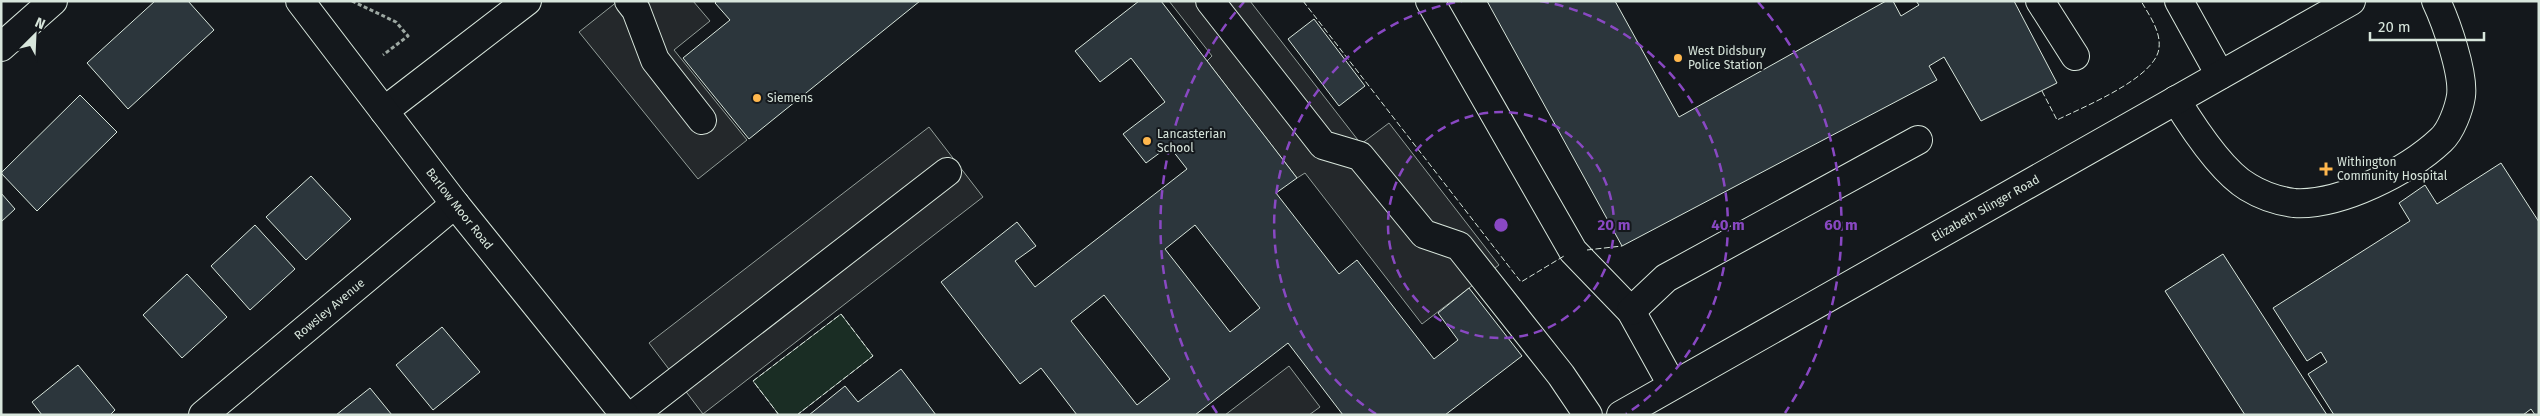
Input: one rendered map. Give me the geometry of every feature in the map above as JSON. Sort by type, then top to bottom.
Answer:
[{"type":"street","points":[[1,47],[53,1]]},
{"type":"street","name":"Barlow Moor Road","points":[[300,1],[455,204],[624,415]]},
{"type":"street","points":[[384,110],[527,1]]},
{"type":"street","points":[[629,1],[636,10],[655,60],[702,120]]},
{"type":"street","points":[[1210,1],[1323,145],[1360,156],[1424,234],[1459,246],[1561,375],[1588,415]]},
{"type":"street","points":[[1430,1],[1573,251],[1631,311],[1672,385]]},
{"type":"street","points":[[2040,1],[2075,56]]},
{"type":"street","points":[[2179,1],[2220,75]]},
{"type":"street","name":"Elizabeth Slinger Road","points":[[1620,415],[2351,1]]},
{"type":"street","points":[[2176,100],[2216,157],[2247,187],[2272,198],[2295,203],[2346,196],[2396,173],[2442,139],[2452,122],[2461,95],[2451,40],[2446,22],[2436,1]]},
{"type":"street","points":[[1631,311],[1666,278],[1918,140]]},
{"type":"street","points":[[633,415],[947,172]]},
{"type":"street","name":"Rowsley Avenue","points":[[204,415],[455,204]]},
{"type":"path","points":[[352,1],[396,22],[408,36],[356,75]]},
{"type":"green space","points":[[841,314],[873,356],[797,415],[779,415],[753,381]]},
{"type":"shaded area","points":[[618,1],[693,1],[710,21],[674,50],[747,140],[698,179],[579,32]]},
{"type":"shaded area","points":[[1169,1],[1250,1],[1361,144],[1389,123],[1499,265],[1422,324],[1305,173],[1297,178],[1207,61],[1212,56]]},
{"type":"shaded area","points":[[929,127],[983,197],[703,414],[649,343]]},
{"type":"shaded area","points":[[1289,366],[1320,407],[1309,415],[1225,415]]},
{"type":"building","points":[[155,1],[188,1],[214,30],[128,109],[87,63]]},
{"type":"building","name":"Siemens","points":[[717,1],[920,1],[749,139],[683,58],[730,20],[715,3]]},
{"type":"building","points":[[1139,1],[1161,1],[1297,178],[1276,193],[1339,274],[1357,260],[1434,359],[1458,340],[1438,313],[1469,288],[1522,356],[1445,415],[1343,415],[1288,343],[1195,415],[1077,415],[1041,368],[1020,384],[941,282],[1017,222],[1036,246],[1015,261],[1035,287],[1187,169],[1169,146],[1146,163],[1123,134],[1165,102],[1131,58],[1100,82],[1075,51]],"holes":[[[1195,225],[1260,308],[1230,332],[1165,249]],[[1104,295],[1170,379],[1137,405],[1071,321]]]},
{"type":"building","points":[[1487,1],[1615,1],[1679,117],[1886,1],[1893,1],[1901,16],[1919,5],[1916,1],[2014,1],[2057,83],[1981,121],[1944,57],[1929,66],[1937,80],[1622,246]]},
{"type":"building","points":[[1314,19],[1365,86],[1339,106],[1288,39]]},
{"type":"building","points":[[80,95],[117,132],[37,211],[1,173]]},
{"type":"building","points":[[2501,163],[2539,222],[2539,415],[2535,415],[2531,409],[2523,415],[2334,415],[2308,374],[2327,362],[2321,352],[2307,361],[2273,308],[2410,221],[2399,203],[2425,185],[2437,204]]},
{"type":"building","points":[[311,176],[351,219],[306,260],[266,217]]},
{"type":"building","points":[[1,193],[15,209],[1,222]]},
{"type":"building","points":[[255,225],[295,269],[250,310],[211,266]]},
{"type":"building","points":[[2223,254],[2327,415],[2245,415],[2165,291]]},
{"type":"building","points":[[187,274],[227,317],[182,358],[143,315]]},
{"type":"building","points":[[442,327],[480,372],[433,410],[396,365]]},
{"type":"building","points":[[78,365],[115,410],[110,415],[42,415],[32,402]]},
{"type":"building","points":[[901,369],[936,415],[809,415],[845,386],[858,402]]},
{"type":"building","points":[[370,388],[392,415],[336,415]]},
{"type":"fence","points":[[1303,1],[1521,282],[1564,256]]},
{"type":"fence","points":[[2042,91],[2057,120],[2117,90],[2145,70],[2155,59],[2159,42],[2154,23],[2141,1]]},
{"type":"fence","points":[[1587,250],[1622,246]]},
{"type":"fence","points":[[779,415],[753,381],[841,314],[873,356],[797,415]]},
{"type":"place","name":"West Didsbury Police Station","points":[[1678,58]]},
{"type":"place","name":"Siemens","points":[[757,98]]},
{"type":"place","name":"Lancasterian School","points":[[1147,141]]},
{"type":"place","name":"Withington Community Hospital","points":[[2326,169]]}]
